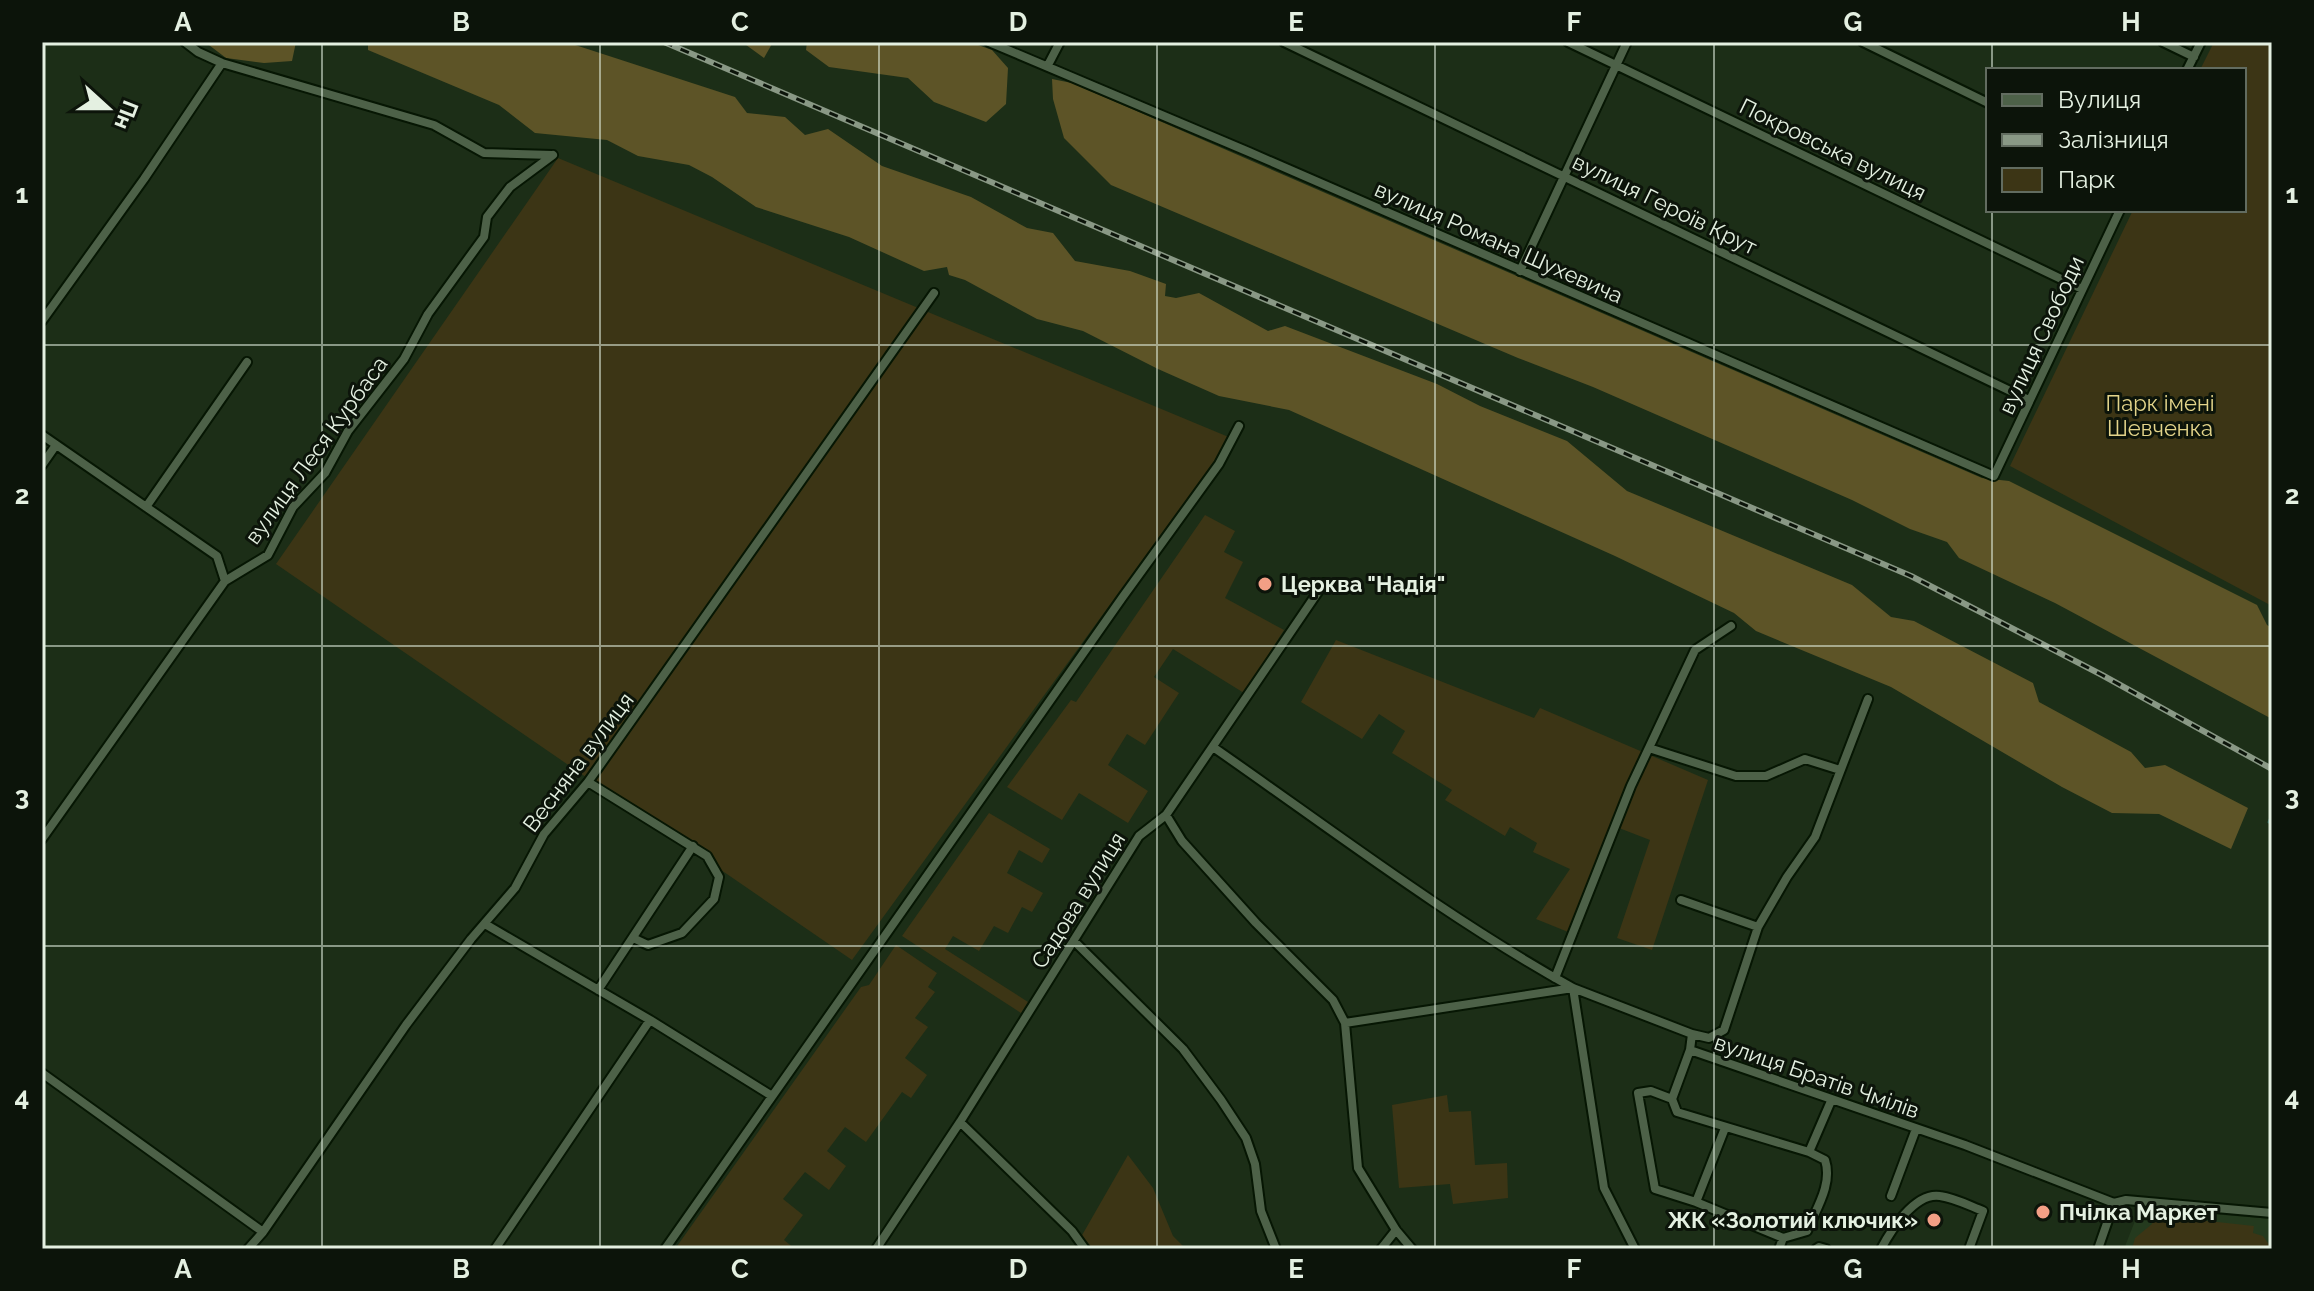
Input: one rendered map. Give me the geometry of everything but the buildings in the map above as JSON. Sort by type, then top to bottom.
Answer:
[{"type":"street","points":[[42,321],[144,179],[222,63],[185,42]]},
{"type":"street","name":"вулиця Романа Шухевича","points":[[989,42],[1994,476]]},
{"type":"street","points":[[1048,65],[1060,42]]},
{"type":"street","name":"вулиця Героїв Крут","points":[[1284,42],[2029,400]]},
{"type":"street","name":"Покровська вулиця","points":[[1568,42],[2082,289]]},
{"type":"street","points":[[1520,271],[1627,42]]},
{"type":"street","points":[[1863,42],[1986,102]]},
{"type":"street","points":[[2163,42],[2194,57]]},
{"type":"street","points":[[2188,68],[2201,42]]},
{"type":"street","name":"вулиця Леся Курбаса","points":[[42,839],[225,581],[268,555],[293,507],[325,473],[348,431],[404,359],[428,314],[484,237],[487,217],[510,187],[553,155],[484,153],[434,125],[222,63]]},
{"type":"street","name":"вулиця Свободи","points":[[1994,476],[2119,212]]},
{"type":"street","name":"Весняна вулиця","points":[[248,1249],[263,1232],[384,1056],[515,888],[544,834],[588,782],[934,293]]},
{"type":"street","points":[[146,507],[247,362]]},
{"type":"street","points":[[665,1249],[1219,464],[1239,426]]},
{"type":"street","points":[[42,435],[217,556],[225,581]]},
{"type":"street","points":[[42,465],[56,445]]},
{"type":"street","name":"Садова вулиця","points":[[876,1249],[960,1122],[1139,836],[1166,815],[1324,583]]},
{"type":"street","points":[[1555,978],[1631,786],[1695,650],[1731,626]]},
{"type":"street","points":[[1692,1034],[1709,1038],[1724,1030],[1758,927],[1815,837],[1868,699]]},
{"type":"street","name":"вулиця Братів Чмілів","points":[[1213,747],[1456,915],[1555,978],[1573,988],[1692,1034],[1690,1050],[1965,1145],[2114,1203]]},
{"type":"street","points":[[1649,748],[1736,776],[1766,776],[1805,759],[1840,770]]},
{"type":"street","points":[[588,782],[707,856],[719,877],[714,899],[682,933],[648,945],[633,938]]},
{"type":"street","points":[[1166,815],[1182,841],[1256,923],[1333,1000],[1345,1023],[1358,1168],[1396,1230],[1412,1249]]},
{"type":"street","points":[[598,990],[693,846]]},
{"type":"street","points":[[1681,900],[1758,927]]},
{"type":"street","points":[[485,924],[650,1020],[772,1096]]},
{"type":"street","points":[[1074,941],[1183,1049],[1246,1138],[1255,1164],[1261,1211],[1276,1249]]},
{"type":"street","points":[[1345,1023],[1573,988],[1604,1188],[1635,1249]]},
{"type":"street","points":[[495,1249],[650,1020]]},
{"type":"street","points":[[1672,1099],[1651,1091],[1638,1093],[1655,1189],[1696,1202],[1783,1238],[1807,1231],[1827,1183],[1825,1160],[1809,1152],[1677,1112],[1672,1099],[1690,1050]]},
{"type":"street","points":[[42,1073],[263,1232]]},
{"type":"street","points":[[1809,1152],[1831,1101]]},
{"type":"street","points":[[960,1122],[1072,1231],[1085,1249]]},
{"type":"street","points":[[1696,1202],[1725,1128]]},
{"type":"street","points":[[1891,1196],[1916,1129]]},
{"type":"street","points":[[1881,1249],[1893,1226],[1924,1198],[1939,1196],[1983,1211],[1969,1249]]},
{"type":"street","points":[[2098,1249],[2114,1203],[2126,1200],[2272,1213]]},
{"type":"street","points":[[1381,1249],[1396,1230]]},
{"type":"street","points":[[1779,1249],[1783,1238]]},
{"type":"street","points":[[1816,1249],[1826,1249]]},
{"type":"shaded area","points":[[205,42],[296,42],[292,61],[264,63],[226,58]]},
{"type":"shaded area","points":[[368,42],[566,42],[735,97],[747,113],[785,117],[805,135],[828,129],[882,166],[971,197],[1027,228],[1053,233],[1075,261],[1130,271],[1166,284],[1165,296],[1176,298],[1199,293],[1268,331],[1285,326],[1437,384],[1480,406],[1567,441],[1627,491],[1852,585],[1891,617],[1914,621],[2033,683],[2039,702],[2131,752],[2145,768],[2165,765],[2248,808],[2231,849],[2159,814],[2112,813],[1891,687],[1756,631],[1734,613],[1615,556],[1289,410],[1219,396],[1083,331],[1037,319],[965,280],[949,275],[947,267],[924,271],[849,237],[756,207],[689,165],[638,156],[607,140],[535,133],[499,105],[368,50]]},
{"type":"shaded area","points":[[742,42],[773,42],[764,58]]},
{"type":"shaded area","points":[[807,42],[970,42],[992,50],[1008,68],[1006,104],[986,122],[934,102],[908,78],[829,67],[806,50]]},
{"type":"shaded area","points":[[1052,79],[1072,83],[1982,478],[2009,481],[2257,605],[2267,625],[2272,628],[2272,719],[2055,603],[1959,558],[1947,542],[1910,529],[1852,500],[1593,387],[1111,185],[1064,138],[1053,99]]},
{"type":"shaded area","points":[[2140,1208],[2272,1219],[2272,1249],[2124,1249]]},
{"type":"green space","name":"Парк імені Шевченка","points":[[2214,42],[2272,42],[2272,606],[2010,466],[2132,212],[2246,212],[2246,68],[2201,68]]},
{"type":"green space","points":[[558,158],[1231,438],[852,960],[276,564]]},
{"type":"green space","points":[[1205,515],[1235,531],[1224,552],[1243,562],[1225,598],[1284,630],[1244,693],[1173,649],[1154,677],[1179,693],[1145,745],[1127,734],[1108,765],[1148,791],[1128,823],[1079,793],[1062,820],[1007,787],[1071,700],[1076,702]]},
{"type":"green space","points":[[1336,640],[1534,718],[1540,708],[1708,780],[1652,950],[1617,938],[1650,840],[1619,828],[1578,936],[1536,919],[1570,869],[1533,852],[1537,843],[1510,827],[1505,836],[1445,800],[1452,790],[1392,753],[1405,731],[1379,714],[1362,739],[1301,702]]},
{"type":"green space","points":[[989,813],[1050,849],[1042,863],[1019,850],[1007,873],[1043,893],[1032,912],[1022,907],[1008,933],[994,926],[979,951],[953,936],[945,949],[1028,1002],[1021,1013],[902,936]]},
{"type":"green space","points":[[896,945],[937,973],[928,987],[935,992],[915,1018],[928,1027],[905,1058],[927,1075],[911,1098],[902,1092],[866,1142],[845,1127],[827,1151],[846,1166],[829,1190],[805,1172],[783,1199],[803,1215],[784,1240],[795,1249],[675,1249],[861,987],[869,985]]},
{"type":"green space","points":[[1447,1095],[1449,1112],[1471,1111],[1475,1165],[1507,1163],[1508,1198],[1453,1204],[1450,1184],[1399,1188],[1392,1105]]},
{"type":"green space","points":[[1128,1155],[1153,1188],[1173,1236],[1186,1249],[1094,1249],[1081,1237]]},
{"type":"green space","points":[[2153,1215],[2254,1226],[2253,1233],[2263,1236],[2272,1249],[2132,1249],[2135,1238],[2152,1224]]},
{"type":"waterway","points":[[2269,822],[2272,815]]},
{"type":"railway","points":[[664,42],[1911,576],[2102,675],[2272,769]]},
{"type":"place","name":"Церква \"Надія\"","points":[[1265,584]]},
{"type":"place","name":"Пчілка Маркет","points":[[2043,1212]]},
{"type":"place","name":"ЖК «Золотий ключик»","points":[[1934,1220]]}]
